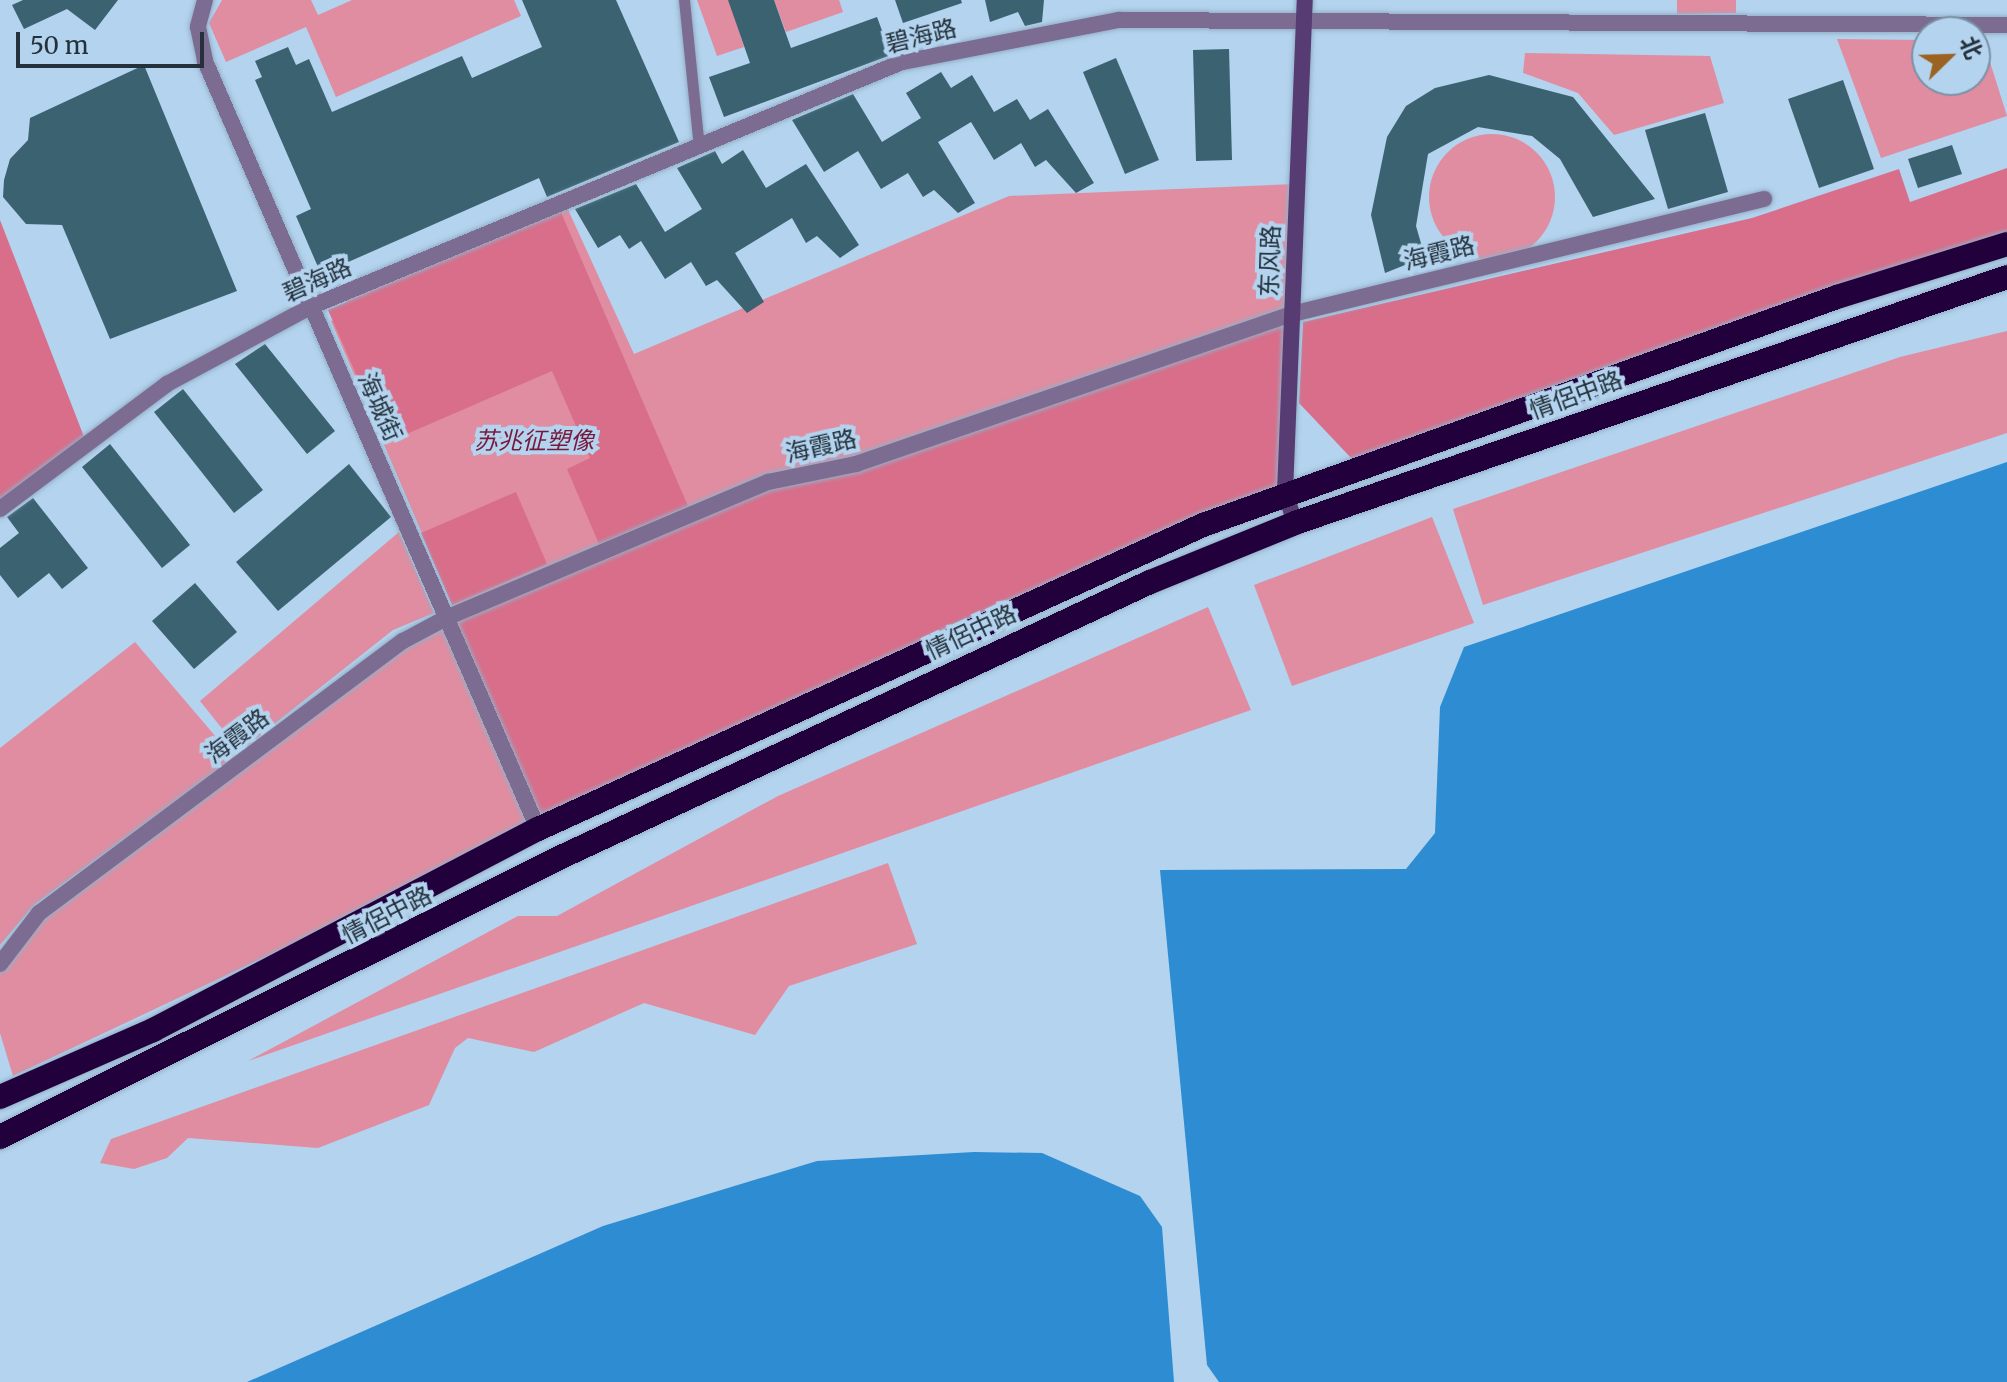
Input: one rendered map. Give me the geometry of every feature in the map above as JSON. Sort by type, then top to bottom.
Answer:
[{"type":"highway","name":"情侶中路","points":[[0,1097],[153,1030],[538,829],[1285,492],[2007,244]]},
{"type":"highway","name":"情侶中路","points":[[0,1137],[561,857],[1045,628],[1295,523],[2007,277]]},
{"type":"street","name":"海城街","points":[[205,0],[199,45],[538,829]]},
{"type":"street","name":"东风路","points":[[1295,523],[1285,492],[1305,0]]},
{"type":"street","name":"碧海路","points":[[0,509],[167,384],[310,307],[902,62],[1119,20],[2007,25]]},
{"type":"street","name":"海霞路","points":[[0,964],[39,913],[403,641],[446,618],[768,482],[856,464],[1292,314],[1764,199]]},
{"type":"lane","points":[[684,0],[699,147]]},
{"type":"green space","points":[[222,0],[311,0],[318,15],[352,0],[514,0],[521,16],[336,97],[306,27],[226,62],[209,23]]},
{"type":"green space","points":[[697,0],[729,0],[744,47],[717,56]]},
{"type":"green space","points":[[774,0],[839,0],[843,12],[786,32]]},
{"type":"green space","points":[[1677,0],[1736,0],[1736,13],[1677,14]]},
{"type":"green space","points":[[1837,39],[1911,40],[1911,96],[1991,96],[1991,65],[2007,116],[1881,158]]},
{"type":"green space","points":[[1525,53],[1710,56],[1724,103],[1614,135],[1578,93],[1523,73]]},
{"type":"green space","points":[[1492,134],[1516,139],[1536,153],[1550,173],[1555,197],[1550,221],[1536,241],[1516,255],[1492,260],[1468,255],[1448,241],[1434,221],[1429,197],[1434,173],[1448,153],[1468,139]]},
{"type":"green space","name":"苏兆征塑像","points":[[1296,184],[1291,314],[456,613],[331,321],[345,315],[347,299],[565,203],[634,354],[1009,196]]},
{"type":"green space","points":[[2007,331],[2007,433],[1483,605],[1453,509],[1900,357]]},
{"type":"green space","points":[[1432,517],[1474,623],[1292,686],[1254,585]]},
{"type":"green space","points":[[399,532],[434,613],[393,630],[240,751],[200,701]]},
{"type":"green space","points":[[1208,607],[1251,710],[248,1061],[518,916],[557,916],[778,796]]},
{"type":"green space","points":[[445,619],[536,829],[13,1076],[0,1033],[0,968],[40,915]]},
{"type":"green space","points":[[135,642],[234,758],[34,905],[0,945],[0,748]]},
{"type":"green space","points":[[888,863],[917,944],[789,986],[755,1035],[644,1003],[534,1052],[468,1038],[455,1048],[429,1105],[318,1148],[188,1138],[167,1158],[134,1169],[100,1163],[111,1139]]},
{"type":"shaded area","points":[[2007,168],[2007,242],[1353,460],[1299,403],[1303,322],[1752,218],[1899,169],[1910,202]]},
{"type":"shaded area","points":[[560,210],[688,506],[599,544],[567,469],[590,458],[552,371],[386,443],[328,310]]},
{"type":"shaded area","points":[[0,220],[86,442],[0,506]]},
{"type":"shaded area","points":[[1290,317],[1284,491],[540,826],[448,618],[769,485]]},
{"type":"shaded area","points":[[516,492],[547,564],[452,605],[421,533]]},
{"type":"water","points":[[2007,462],[2007,1382],[1219,1382],[1207,1365],[1160,870],[1406,869],[1435,833],[1440,707],[1464,647]]},
{"type":"water","points":[[974,1152],[1042,1153],[1140,1196],[1162,1227],[1174,1382],[247,1382],[603,1226],[817,1161]]},
{"type":"building","points":[[23,0],[118,0],[95,30],[67,9],[24,29],[12,5]]},
{"type":"building","points":[[522,0],[616,0],[679,142],[547,197],[539,178],[321,274],[296,216],[311,209],[255,80],[262,77],[255,61],[288,47],[296,65],[309,59],[332,112],[462,56],[472,78],[542,47]]},
{"type":"building","points":[[728,0],[774,0],[791,48],[877,17],[891,55],[724,117],[709,77],[750,63]]},
{"type":"building","points":[[895,0],[961,0],[962,3],[903,23]]},
{"type":"building","points":[[985,0],[1044,0],[1042,22],[1025,26],[1018,12],[990,22]]},
{"type":"building","points":[[1229,49],[1232,160],[1196,161],[1193,50]]},
{"type":"building","points":[[1116,58],[1159,160],[1125,174],[1083,72]]},
{"type":"building","points":[[144,65],[237,291],[110,339],[62,225],[26,224],[3,197],[4,180],[10,159],[28,140],[30,118]]},
{"type":"building","points":[[941,72],[951,88],[972,75],[994,112],[1017,99],[1030,120],[1048,109],[1094,183],[1076,193],[1046,160],[1035,167],[1021,143],[994,160],[971,122],[938,142],[975,203],[958,213],[934,190],[923,197],[908,173],[881,189],[858,151],[824,172],[792,120],[853,94],[882,142],[921,118],[906,93]]},
{"type":"building","points":[[1489,75],[1573,97],[1655,199],[1593,217],[1560,159],[1532,136],[1478,127],[1428,154],[1416,226],[1425,257],[1385,273],[1371,215],[1387,137],[1406,106],[1435,88]]},
{"type":"building","points":[[1843,80],[1874,169],[1819,188],[1788,99]]},
{"type":"building","points":[[1705,113],[1728,192],[1668,209],[1645,130]]},
{"type":"building","points":[[1952,145],[1962,174],[1918,188],[1908,159]]},
{"type":"building","points":[[743,150],[766,188],[806,164],[859,245],[840,258],[817,236],[806,243],[792,218],[735,253],[764,302],[747,313],[717,280],[706,286],[691,262],[665,279],[641,241],[629,249],[620,235],[598,248],[575,209],[636,184],[665,232],[702,209],[677,168],[715,151],[722,164]]},
{"type":"building","points":[[265,344],[335,431],[307,454],[235,364]]},
{"type":"building","points":[[183,389],[263,490],[234,513],[154,412]]},
{"type":"building","points":[[110,444],[190,545],[162,568],[82,467]]},
{"type":"building","points":[[349,464],[391,517],[278,611],[236,562]]},
{"type":"building","points":[[33,498],[88,568],[62,589],[49,573],[18,598],[0,575],[0,548],[19,533],[7,517]]},
{"type":"building","points":[[195,583],[237,632],[194,669],[152,621]]}]
